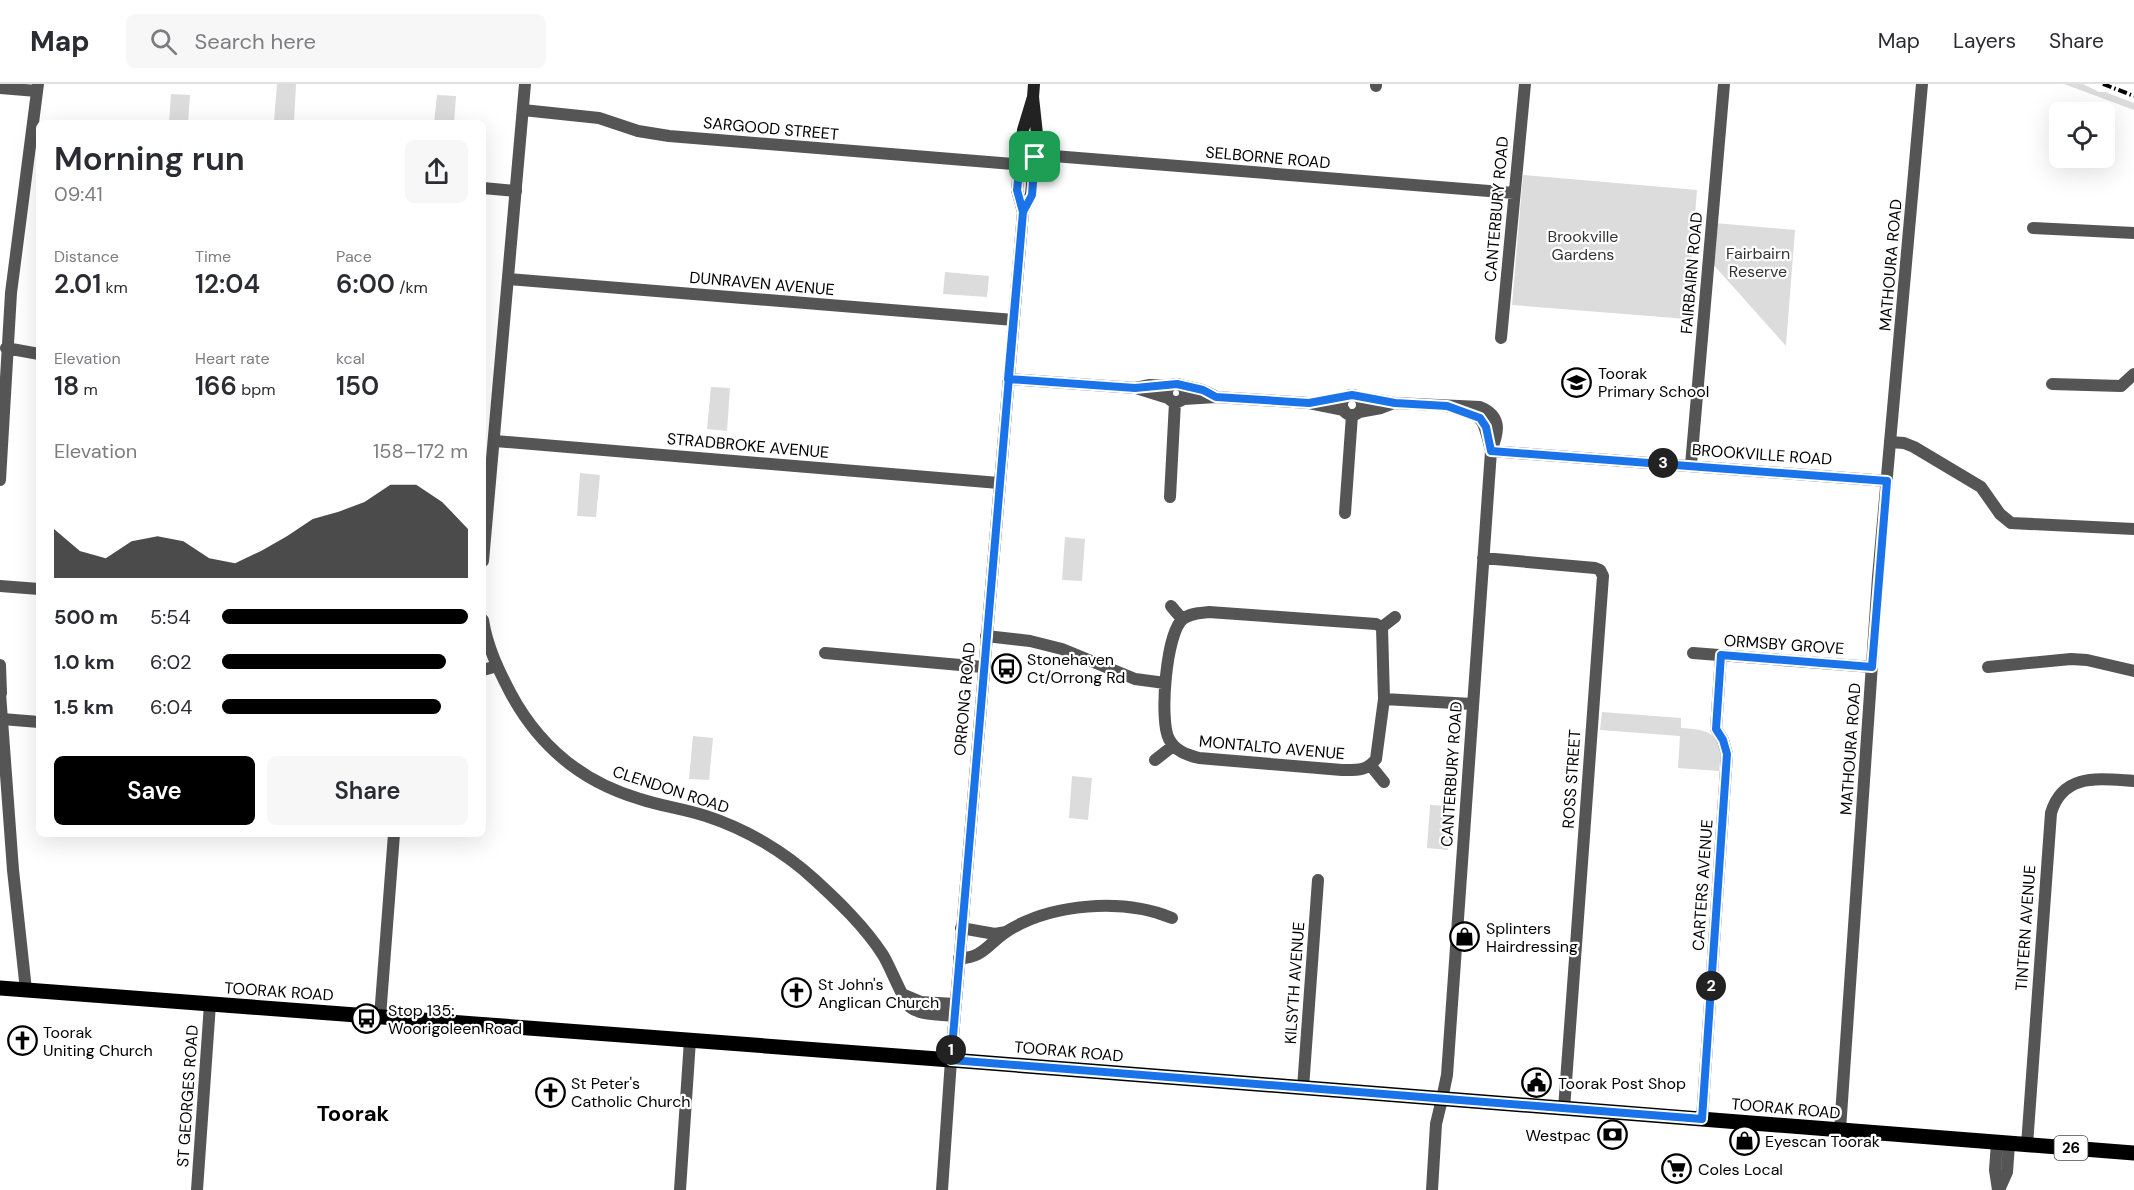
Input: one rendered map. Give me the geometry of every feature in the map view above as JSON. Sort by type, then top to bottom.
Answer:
[{"type":"main road","name":"ORRONG ROAD","points":[[1023,212],[1032,195],[1037,134],[1034,84]]},
{"type":"main road","name":"ORRONG ROAD","points":[[951,1060],[1023,212],[1017,190],[1023,130],[1033,97]]},
{"type":"main road","name":"TOORAK ROAD","points":[[0,988],[2134,1153]]},
{"type":"street","points":[[486,531],[525,84]]},
{"type":"street","name":"CANTERBURY ROAD","points":[[1501,338],[1525,84]]},
{"type":"street","name":"FAIRBAIRN ROAD","points":[[1691,465],[1724,84]]},
{"type":"street","name":"MATHOURA ROAD","points":[[1840,1130],[1872,667],[1922,84]]},
{"type":"street","points":[[0,88],[38,88],[34,150],[15,249],[6,348],[0,480]]},
{"type":"street","name":"SARGOOD STREET","points":[[523,110],[599,118],[638,131],[669,136],[1013,164],[1020,162]]},
{"type":"street","name":"SELBORNE ROAD","points":[[1020,162],[1041,155],[1514,193]]},
{"type":"street","points":[[486,188],[516,191]]},
{"type":"street","points":[[2033,228],[2134,233]]},
{"type":"street","name":"DUNRAVEN AVENUE","points":[[508,279],[1014,320]]},
{"type":"street","points":[[6,348],[36,353]]},
{"type":"street","points":[[2052,384],[2121,386],[2134,375]]},
{"type":"street","points":[[1008,379],[1309,403],[1352,412],[1381,408],[1395,403]]},
{"type":"street","points":[[1170,497],[1175,394]]},
{"type":"street","points":[[1309,403],[1354,397],[1395,403]]},
{"type":"street","points":[[1352,412],[1362,403],[1354,397]]},
{"type":"street","points":[[1345,513],[1352,412],[1343,400],[1354,397]]},
{"type":"street","name":"CANTERBURY ROAD","points":[[1395,403],[1447,406],[1480,418],[1486,427],[1491,451],[1447,1075],[1437,1124],[1432,1190]]},
{"type":"street","name":"STRADBROKE AVENUE","points":[[495,441],[999,483]]},
{"type":"street","points":[[1890,442],[1904,443],[1914,447],[1981,487],[2000,514],[2011,523],[2134,529]]},
{"type":"street","name":"BROOKVILLE ROAD","points":[[1491,451],[1887,481]]},
{"type":"street","name":"ROSS STREET","points":[[1484,558],[1595,568],[1600,570],[1603,576],[1564,1108]]},
{"type":"street","points":[[0,586],[36,589]]},
{"type":"street","points":[[1171,606],[1182,619]]},
{"type":"street","points":[[1155,760],[1173,746],[1167,737],[1164,723],[1165,683],[1170,641],[1182,619],[1193,614],[1209,612],[1376,624],[1382,627]]},
{"type":"street","points":[[1382,627],[1395,616]]},
{"type":"street","points":[[1382,627],[1384,699],[1378,752],[1371,766],[1384,782]]},
{"type":"street","name":"CLENDON ROAD","points":[[486,630],[497,666],[515,702],[546,745],[567,763],[622,794],[705,816],[736,828],[764,843],[802,868],[842,906],[881,951],[908,1005],[916,1010],[955,1010]]},
{"type":"street","points":[[986,636],[1051,646],[1135,679],[1165,683]]},
{"type":"street","points":[[825,653],[983,667]]},
{"type":"street","name":"ORMSBY GROVE","points":[[1693,653],[1872,667]]},
{"type":"street","name":"CARTERS AVENUE","points":[[1702,1119],[1727,754],[1723,740],[1716,729],[1721,655]]},
{"type":"street","points":[[1988,667],[2071,659],[2087,660],[2134,671]]},
{"type":"street","points":[[0,665],[11,848],[26,990]]},
{"type":"street","points":[[486,669],[497,666]]},
{"type":"street","points":[[1384,699],[1472,704]]},
{"type":"street","points":[[2,715],[36,721]]},
{"type":"street","name":"MONTALTO AVENUE","points":[[1173,746],[1184,754],[1199,758],[1342,770],[1361,770],[1371,766]]},
{"type":"street","name":"TINTERN AVENUE","points":[[2027,1145],[2051,813],[2060,795],[2076,783],[2090,779],[2134,782]]},
{"type":"street","points":[[380,1017],[394,837]]},
{"type":"street","name":"KILSYTH AVENUE","points":[[1303,1088],[1318,880]]},
{"type":"street","points":[[959,958],[972,959],[1006,932],[1036,918],[1059,912],[1097,906],[1138,908],[1152,910],[1172,918]]},
{"type":"street","points":[[961,928],[995,933],[1006,932]]},
{"type":"street","name":"ST GEORGES ROAD","points":[[198,1190],[210,1004]]},
{"type":"street","points":[[680,1190],[690,1041]]},
{"type":"street","name":"ORRONG ROAD","points":[[942,1190],[951,1060]]},
{"type":"street","points":[[1999,1190],[2007,1172],[2003,1143]]},
{"type":"green space","points":[[277,84],[296,84],[294,120],[274,120]]},
{"type":"green space","points":[[2064,84],[2083,84],[2099,92],[2105,92],[2134,103],[2134,110]]},
{"type":"green space","points":[[171,94],[190,95],[188,120],[169,120]]},
{"type":"green space","points":[[437,95],[456,96],[454,120],[434,120]]},
{"type":"green space","name":"Brookville Gardens","points":[[1523,175],[1697,190],[1687,319],[1512,305]]},
{"type":"green space","name":"Fairbairn Reserve","points":[[1715,223],[1795,230],[1786,346],[1711,262]]},
{"type":"green space","points":[[945,272],[989,276],[987,297],[943,294]]},
{"type":"green space","points":[[711,387],[730,388],[727,431],[707,429]]},
{"type":"green space","points":[[580,473],[600,475],[596,517],[577,516]]},
{"type":"green space","points":[[1065,537],[1085,539],[1082,581],[1062,580]]},
{"type":"green space","points":[[1602,712],[1681,718],[1681,728],[1705,731],[1715,738],[1721,751],[1722,761],[1719,771],[1678,768],[1680,736],[1600,730]]},
{"type":"green space","points":[[693,736],[713,738],[709,780],[689,779]]},
{"type":"green space","points":[[1072,776],[1092,778],[1088,820],[1069,818]]},
{"type":"green space","points":[[1430,805],[1451,806],[1448,850],[1427,848]]},
{"type":"tram line","points":[[0,991],[2134,1156]]},
{"type":"railway","points":[[2103,84],[2134,96]]},
{"type":"place","name":"Toorak Primary School","points":[[1577,382]]},
{"type":"place","name":"Stonehaven Ct/Orrong Rd","points":[[1006,668]]},
{"type":"place","name":"Splinters Hairdressing","points":[[1465,937]]},
{"type":"place","name":"St John's Anglican Church","points":[[797,993]]},
{"type":"place","name":"Stop 135: Woorigoleen Road","points":[[367,1019]]},
{"type":"place","name":"Toorak Uniting Church","points":[[22,1041]]},
{"type":"place","name":"Toorak Post Shop","points":[[1537,1083]]},
{"type":"place","name":"St Peter's Catholic Church","points":[[550,1092]]},
{"type":"place","name":"Westpac","points":[[1612,1135]]},
{"type":"place","name":"Eyescan Toorak","points":[[1744,1141]]},
{"type":"place","name":"Coles Local","points":[[1677,1169]]},
{"type":"district","name":"Toorak","points":[[353,1113]]},
{"type":"route","points":[[1035,157],[1020,162],[1017,190],[1023,212],[1008,379],[1135,388],[1177,384],[1203,390],[1216,397],[1309,403],[1356,395],[1359,398],[1395,403],[1447,406],[1475,415],[1484,422],[1491,451],[1887,481],[1872,667],[1721,655],[1716,729],[1723,740],[1727,754],[1702,1119],[951,1060],[962,906],[1008,379],[1014,320],[1023,212],[1032,195],[1035,157]]}]
